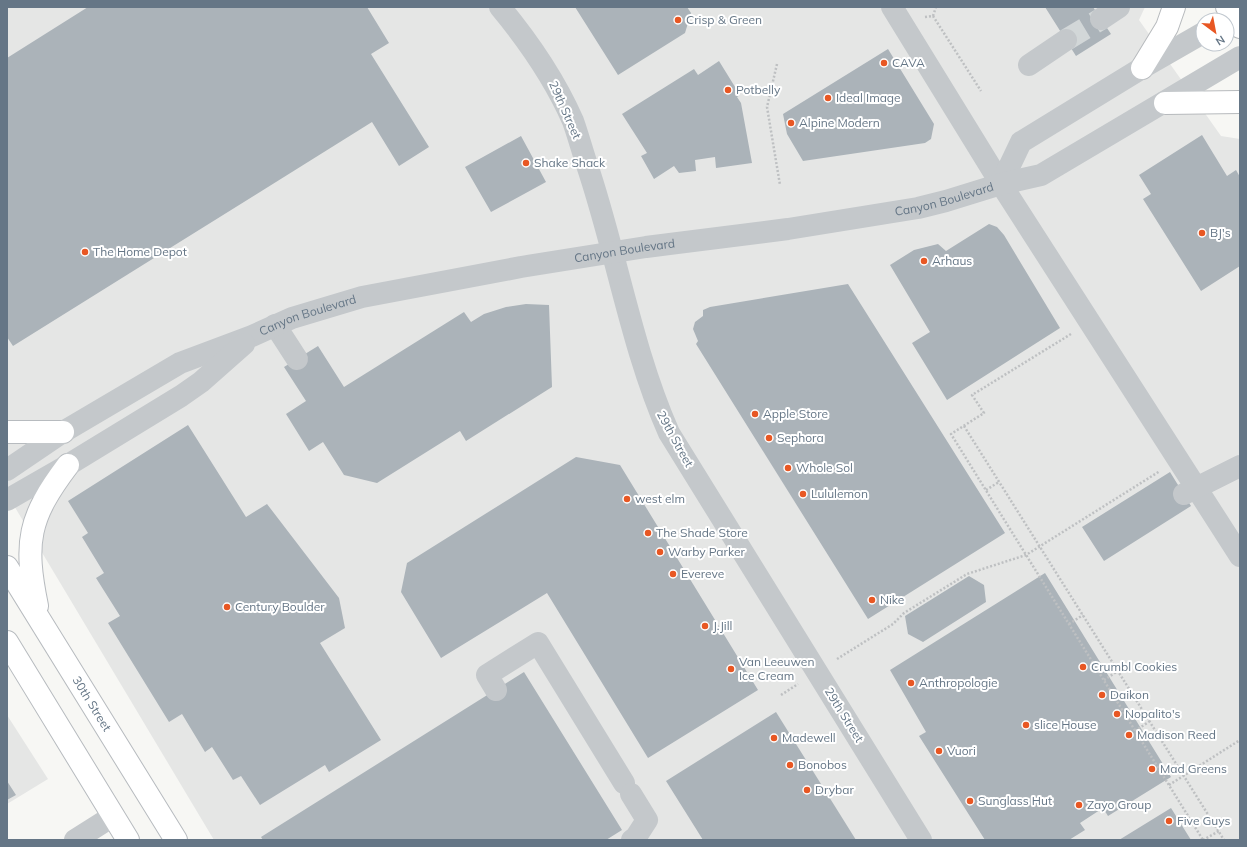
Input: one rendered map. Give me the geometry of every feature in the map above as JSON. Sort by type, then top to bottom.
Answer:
[{"type":"main road","points":[[1142,68],[1167,27],[1174,7]]},
{"type":"main road","points":[[1164,103],[1240,102]]},
{"type":"main road","points":[[7,432],[63,432]]},
{"type":"main road","points":[[40,621],[31,577],[30,552],[33,524],[39,508],[50,489],[68,465]]},
{"type":"main road","name":"30th Street","points":[[7,567],[176,840]]},
{"type":"main road","points":[[7,642],[128,840]]},
{"type":"street","name":"29th Street","points":[[500,7],[527,41],[542,64],[573,122],[602,210],[634,336],[656,401],[670,433],[921,840]]},
{"type":"street","points":[[892,7],[1001,184],[1178,460],[1190,492],[1240,556]]},
{"type":"street","points":[[1101,19],[1119,7]]},
{"type":"street","name":"Canyon Boulevard","points":[[1001,184],[1021,142],[1195,38]]},
{"type":"street","points":[[1029,65],[1066,40]]},
{"type":"street","name":"Canyon Boulevard","points":[[7,470],[63,432],[180,363],[252,336],[275,325],[334,305],[399,289],[521,267],[612,252],[788,230],[918,208],[1001,184],[1041,175],[1240,57]]},
{"type":"street","points":[[275,325],[297,359]]},
{"type":"street","name":"Canyon Boulevard","points":[[7,500],[68,465],[181,396],[201,382],[252,336]]},
{"type":"street","points":[[1190,492],[1240,466]]},
{"type":"street","points":[[496,690],[487,675],[538,643],[647,820],[636,837],[632,840]]},
{"type":"street","points":[[75,840],[113,816]]},
{"type":"path","points":[[933,16],[936,7]]},
{"type":"path","points":[[904,26],[919,18],[933,16]]},
{"type":"path","points":[[933,16],[981,91]]},
{"type":"path","points":[[777,64],[767,107],[780,185]]},
{"type":"path","points":[[1090,322],[972,395],[984,413],[950,434],[1203,840],[1219,830]]},
{"type":"path","points":[[964,426],[1224,840]]},
{"type":"path","points":[[837,659],[893,624],[904,613],[967,574],[1026,555],[1178,460]]},
{"type":"path","points":[[986,490],[1000,482]]},
{"type":"path","points":[[1069,624],[1083,615]]},
{"type":"path","points":[[1104,680],[1118,671]]},
{"type":"path","points":[[781,695],[800,683]]},
{"type":"path","points":[[1135,730],[1150,721]]},
{"type":"path","points":[[1169,785],[1240,740]]},
{"type":"shaded area","points":[[7,7],[1145,7],[1139,20],[1221,136],[1240,139],[1240,840],[214,840],[7,494]]},
{"type":"shaded area","points":[[7,715],[48,779],[7,804]]},
{"type":"building","name":"The Home Depot","points":[[88,7],[367,7],[389,43],[371,54],[429,147],[399,166],[372,122],[13,346],[7,337],[7,58]]},
{"type":"building","points":[[575,7],[687,7],[691,13],[685,33],[618,75]]},
{"type":"building","points":[[1045,7],[1093,7],[1111,34],[1076,56]]},
{"type":"building","points":[[888,49],[934,124],[931,139],[925,143],[803,161],[787,134],[783,114]]},
{"type":"building","points":[[719,61],[740,95],[737,97],[741,103],[752,163],[716,168],[715,157],[695,160],[696,171],[679,173],[674,166],[654,179],[641,156],[647,153],[622,114],[694,69],[698,75]]},
{"type":"building","name":"BJ's","points":[[1202,135],[1227,176],[1236,170],[1240,177],[1240,266],[1201,291],[1143,199],[1151,194],[1139,175]]},
{"type":"building","points":[[521,136],[546,182],[491,212],[465,167]]},
{"type":"building","points":[[989,224],[997,227],[1004,235],[1060,328],[947,400],[912,343],[930,332],[890,265],[914,250],[938,244],[946,251]]},
{"type":"building","points":[[848,284],[1005,533],[868,619],[696,344],[698,341],[693,329],[695,322],[703,316],[703,310],[710,307]]},
{"type":"building","points":[[526,304],[549,305],[552,387],[466,441],[460,431],[377,483],[344,475],[323,442],[309,451],[286,414],[306,401],[284,367],[318,346],[344,387],[464,312],[471,322],[484,314],[506,307]]},
{"type":"building","name":"Century Boulder","points":[[188,425],[246,517],[267,504],[339,598],[345,628],[320,643],[381,740],[329,772],[325,765],[260,805],[241,776],[233,780],[212,747],[205,752],[182,714],[169,722],[108,623],[120,616],[96,578],[104,573],[82,537],[88,533],[68,501]]},
{"type":"building","points":[[576,457],[620,465],[758,690],[648,758],[547,593],[441,658],[401,592],[407,563]]},
{"type":"building","points":[[1170,472],[1191,506],[1104,561],[1082,527]]},
{"type":"building","points":[[1045,573],[1171,777],[1108,816],[1103,808],[1080,823],[1085,830],[1069,840],[985,840],[919,736],[926,732],[890,670]]},
{"type":"building","points":[[969,576],[984,585],[986,602],[923,642],[908,634],[905,616]]},
{"type":"building","points":[[524,672],[622,830],[606,840],[263,840],[261,837]]},
{"type":"building","points":[[776,712],[856,840],[703,840],[666,781]]},
{"type":"building","points":[[7,781],[16,795],[7,800]]},
{"type":"building","points":[[1171,808],[1191,840],[1119,840]]},
{"type":"tunnel","points":[[1066,40],[1101,19]]},
{"type":"place","name":"Crisp & Green","points":[[678,20]]},
{"type":"place","name":"CAVA","points":[[884,63]]},
{"type":"place","name":"Potbelly","points":[[728,90]]},
{"type":"place","name":"Ideal Image","points":[[828,98]]},
{"type":"place","name":"Alpine Modern","points":[[791,123]]},
{"type":"place","name":"Shake Shack","points":[[526,163]]},
{"type":"place","name":"BJ's","points":[[1202,233]]},
{"type":"place","name":"The Home Depot","points":[[85,252]]},
{"type":"place","name":"Arhaus","points":[[924,261]]},
{"type":"place","name":"Apple Store","points":[[755,414]]},
{"type":"place","name":"Sephora","points":[[769,438]]},
{"type":"place","name":"Whole Sol","points":[[788,468]]},
{"type":"place","name":"Lululemon","points":[[803,494]]},
{"type":"place","name":"west elm","points":[[627,499]]},
{"type":"place","name":"The Shade Store","points":[[648,533]]},
{"type":"place","name":"Warby Parker","points":[[660,552]]},
{"type":"place","name":"Evereve","points":[[673,574]]},
{"type":"place","name":"Nike","points":[[872,600]]},
{"type":"place","name":"Century Boulder","points":[[227,607]]},
{"type":"place","name":"J.Jill","points":[[705,626]]},
{"type":"place","name":"Crumbl Cookies","points":[[1083,667]]},
{"type":"place","name":"Van Leeuwen Ice Cream","points":[[731,669]]},
{"type":"place","name":"Anthropologie","points":[[911,683]]},
{"type":"place","name":"Daikon","points":[[1102,695]]},
{"type":"place","name":"Nopalito's","points":[[1117,714]]},
{"type":"place","name":"slice House","points":[[1026,725]]},
{"type":"place","name":"Madison Reed","points":[[1129,735]]},
{"type":"place","name":"Madewell","points":[[774,738]]},
{"type":"place","name":"Vuori","points":[[939,751]]},
{"type":"place","name":"Bonobos","points":[[790,765]]},
{"type":"place","name":"Mad Greens","points":[[1152,769]]},
{"type":"place","name":"Drybar","points":[[807,790]]},
{"type":"place","name":"Sunglass Hut","points":[[970,801]]},
{"type":"place","name":"Zayo Group","points":[[1079,805]]},
{"type":"place","name":"Five Guys","points":[[1169,821]]}]
